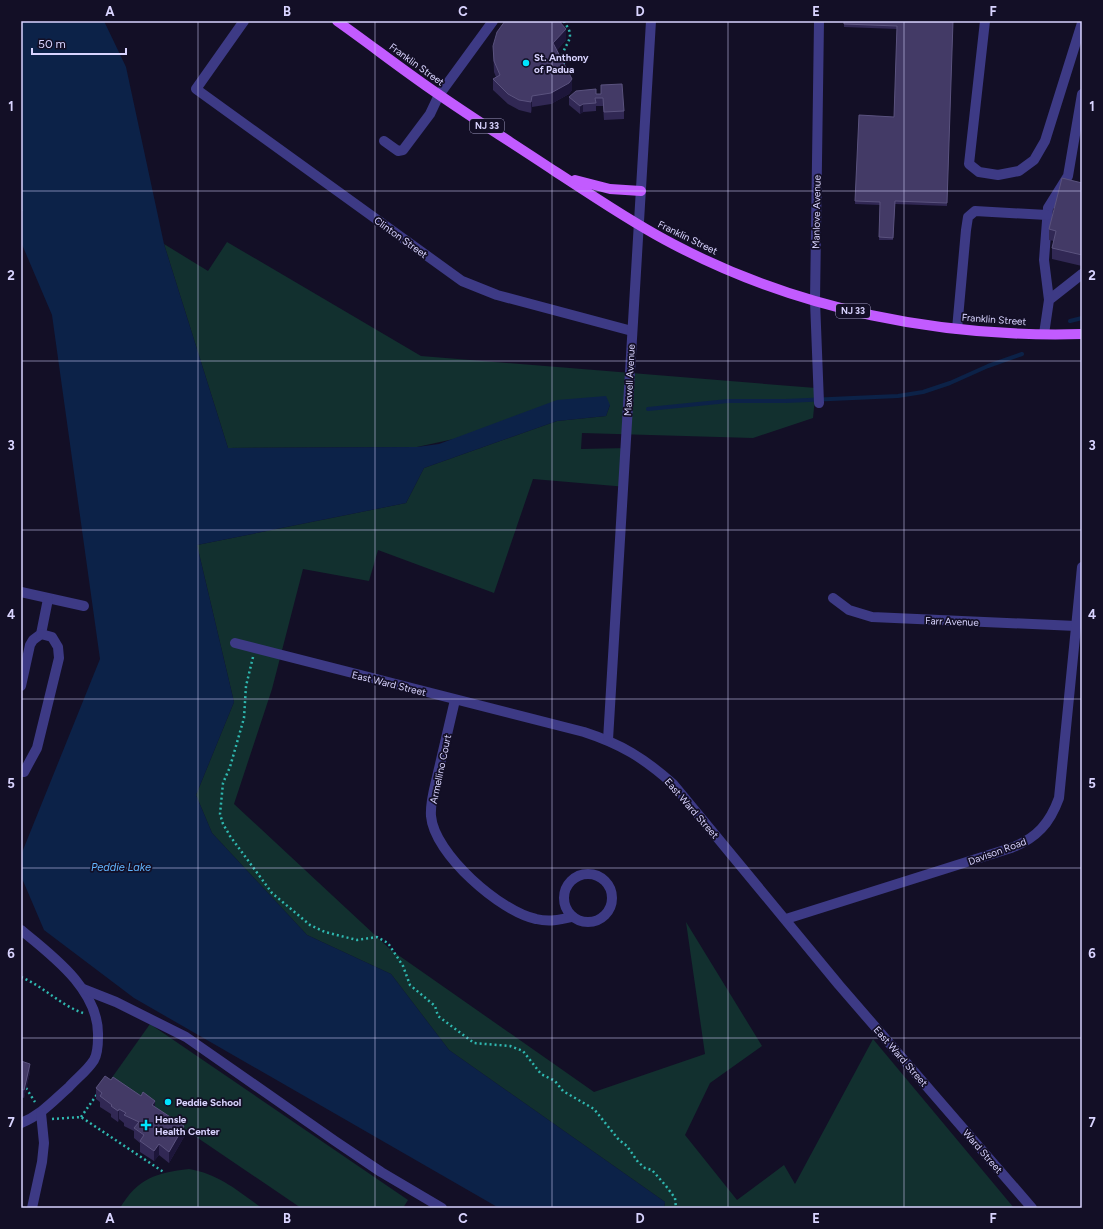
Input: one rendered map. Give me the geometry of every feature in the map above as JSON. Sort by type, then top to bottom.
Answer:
[{"type":"main road","name":"Franklin Street","points":[[338,21],[439,95],[565,178],[639,226],[708,261],[780,290],[815,301],[908,323],[957,329],[1044,334],[1082,334]]},
{"type":"main road","points":[[565,178],[610,189],[642,191]]},
{"type":"street","name":"Clinton Street","points":[[244,21],[196,89],[462,281],[497,295],[632,331]]},
{"type":"street","points":[[384,141],[398,151],[403,150],[430,114],[439,95],[493,21]]},
{"type":"street","name":"Maxwell Avenue","points":[[608,740],[651,21]]},
{"type":"street","name":"Manlove Avenue","points":[[819,21],[815,301],[819,404]]},
{"type":"street","points":[[985,21],[969,164],[979,172],[998,175],[1019,171],[1029,164],[1034,160],[1045,142],[1082,23]]},
{"type":"street","points":[[1044,334],[1049,300],[1044,260],[1048,208],[1068,176],[1079,134],[1082,94]]},
{"type":"street","points":[[957,329],[968,217],[975,211],[1047,215]]},
{"type":"street","points":[[1049,300],[1082,274]]},
{"type":"street","name":"Davison Road","points":[[786,919],[1012,848],[1036,835],[1046,825],[1054,812],[1059,798],[1082,567]]},
{"type":"street","points":[[21,592],[84,606]]},
{"type":"street","name":"Farr Avenue","points":[[833,598],[849,610],[872,617],[1076,626]]},
{"type":"street","points":[[21,686],[30,645],[33,640],[41,634],[48,599]]},
{"type":"street","points":[[22,774],[37,748],[59,658],[58,646],[52,636],[41,634]]},
{"type":"street","name":"East Ward Street","points":[[235,643],[584,732],[608,740],[629,750],[650,763],[673,784],[839,985],[935,1095]]},
{"type":"street","name":"Armellino Court","points":[[455,700],[432,805],[431,817],[437,836],[445,850],[467,875],[504,905],[535,919],[554,921],[572,917],[578,921],[594,921],[606,913],[612,899],[610,892],[602,880],[596,876],[581,876],[569,884],[564,898],[565,905],[572,917]]},
{"type":"street","points":[[21,761],[24,765],[22,774]]},
{"type":"street","points":[[21,930],[41,946],[87,994],[96,1017],[98,1046],[94,1059],[86,1070],[41,1114],[21,1123]]},
{"type":"street","points":[[83,989],[116,1002],[186,1037],[381,1172],[442,1208]]},
{"type":"street","name":"Ward Street","points":[[935,1095],[1032,1208]]},
{"type":"street","points":[[32,1208],[42,1162],[44,1143],[41,1114]]},
{"type":"path","points":[[564,21],[569,30],[569,40],[561,57],[565,69]]},
{"type":"path","points":[[255,649],[246,686],[244,718],[230,767],[223,782],[220,814],[222,824],[272,893],[310,925],[325,932],[357,940],[377,937],[388,943],[403,966],[410,984],[435,1006],[438,1016],[474,1043],[510,1046],[523,1051],[541,1074],[555,1081],[563,1091],[594,1109],[618,1140],[627,1146],[638,1162],[645,1168],[652,1170],[666,1186],[675,1198],[676,1208]]},
{"type":"path","points":[[21,977],[73,1010],[96,1017]]},
{"type":"path","points":[[26,1088],[36,1101],[30,1106]]},
{"type":"path","points":[[81,1117],[100,1089]]},
{"type":"path","points":[[50,1119],[81,1117],[165,1173]]},
{"type":"green space","points":[[227,242],[421,356],[816,388],[813,418],[753,438],[582,433],[581,449],[628,448],[627,487],[533,479],[494,593],[378,550],[369,581],[303,569],[272,689],[234,804],[391,950],[594,1092],[705,1054],[686,922],[762,1046],[710,1083],[685,1135],[737,1200],[784,1165],[795,1184],[873,1039],[1014,1208],[664,1208],[665,1202],[449,1050],[391,974],[307,935],[212,833],[196,795],[234,702],[197,545],[406,503],[424,468],[557,421],[606,416],[610,405],[417,447],[228,448],[164,244],[208,271]]},
{"type":"green space","points":[[150,1024],[408,1200],[403,1208],[301,1208],[111,1079]]},
{"type":"green space","points":[[189,1169],[200,1171],[219,1179],[262,1208],[120,1208],[134,1190],[149,1179],[157,1175]]},
{"type":"water","name":"Peddie Lake","points":[[21,21],[104,21],[126,67],[164,244],[228,448],[417,447],[439,444],[557,400],[606,396],[610,405],[606,416],[557,421],[424,468],[406,503],[197,545],[234,702],[196,795],[212,833],[307,935],[391,974],[449,1050],[665,1202],[664,1208],[499,1208],[134,998],[44,930],[21,876],[21,855],[100,659],[52,315],[21,242]]},
{"type":"building","name":"St. Anthony of Padua","points":[[505,21],[559,21],[566,29],[553,43],[572,79],[569,83],[551,93],[532,96],[531,102],[519,100],[508,94],[493,79],[500,75],[494,61],[493,46],[497,32]]},
{"type":"building","points":[[844,21],[953,21],[947,203],[895,201],[893,238],[879,237],[880,202],[855,201],[859,115],[894,117],[897,26],[844,24]]},
{"type":"building","points":[[622,84],[624,111],[604,112],[603,98],[595,98],[596,103],[583,104],[580,106],[569,97],[576,91],[596,89],[596,94],[601,94],[601,85]]},
{"type":"building","points":[[1062,178],[1082,183],[1082,255],[1052,248],[1056,231],[1049,229]]},
{"type":"building","points":[[21,1061],[30,1064],[24,1090],[21,1089]]},
{"type":"building","name":"Hensle Health Center","points":[[105,1076],[111,1080],[113,1077],[141,1096],[143,1092],[155,1101],[152,1105],[184,1126],[169,1152],[159,1144],[154,1151],[140,1141],[144,1135],[134,1128],[139,1122],[124,1115],[126,1113],[119,1109],[118,1111],[100,1096],[102,1093],[96,1088]]},
{"type":"waterway","points":[[1070,321],[1082,318]]},
{"type":"waterway","points":[[648,409],[728,401],[786,401],[898,396],[923,392],[950,383],[988,366],[1022,354]]},
{"type":"place","name":"St. Anthony of Padua","points":[[526,63]]},
{"type":"place","name":"Peddie School","points":[[168,1102]]},
{"type":"place","name":"Hensle Health Center","points":[[146,1125]]}]
